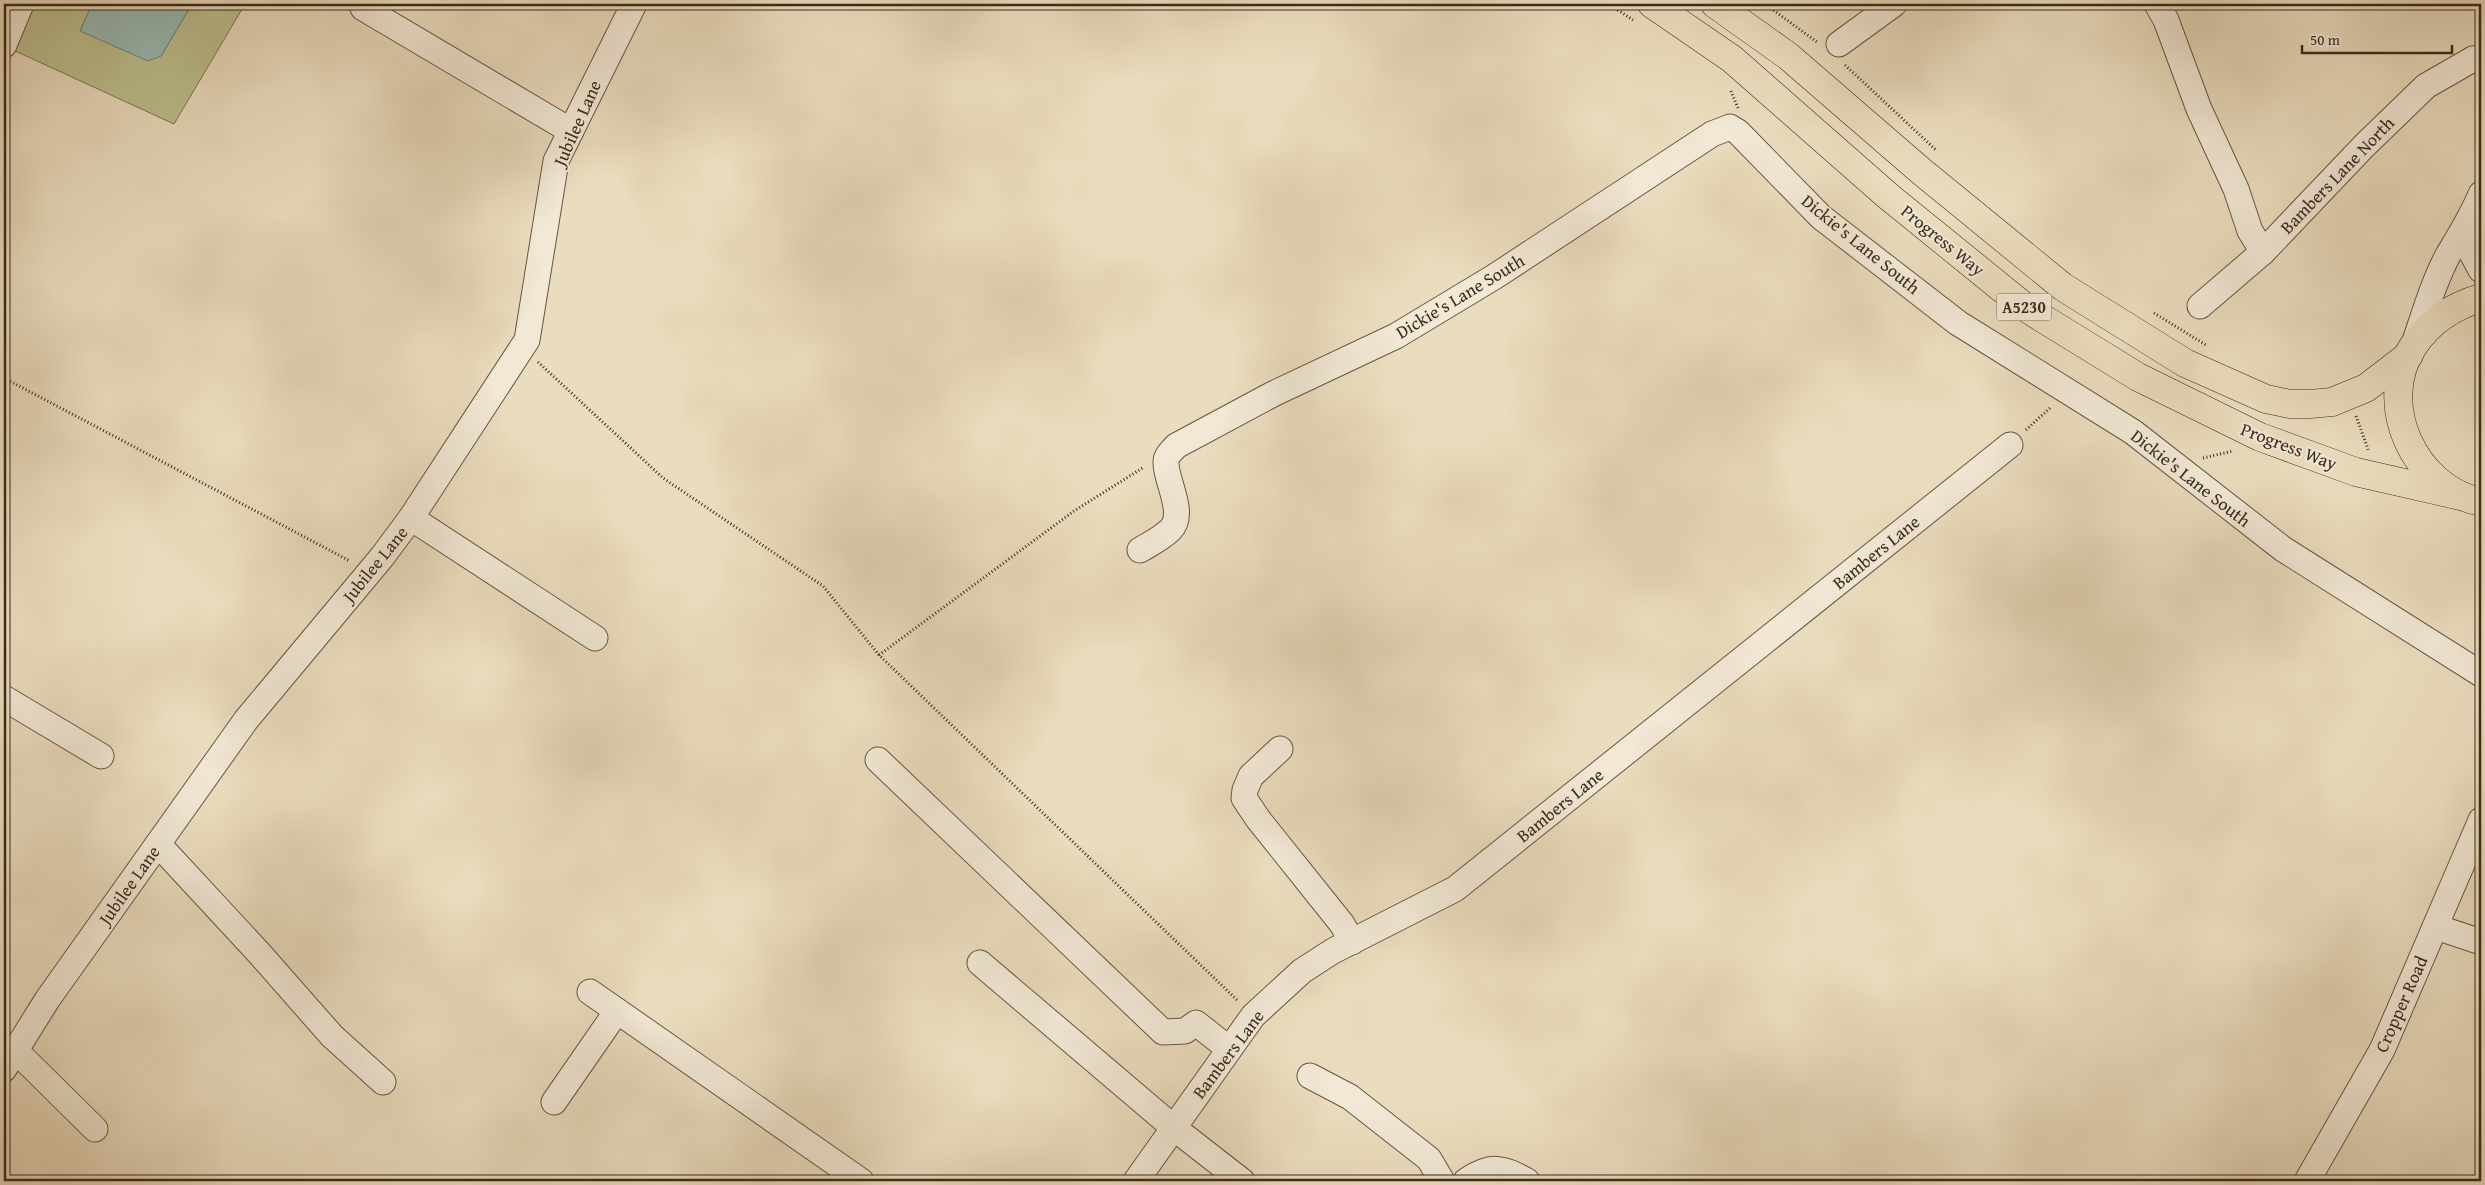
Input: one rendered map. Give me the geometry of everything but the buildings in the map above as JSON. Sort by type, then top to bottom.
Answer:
[{"type":"main road","name":"Progress Way","points":[[1715,4],[1788,56],[1921,171],[2063,286],[2185,363],[2234,386],[2274,401],[2310,404],[2332,402],[2366,388],[2411,350]]},
{"type":"main road","name":"Progress Way","points":[[1647,15],[1732,59],[1888,196],[2026,308],[2138,377],[2260,437],[2378,478],[2475,502]]},
{"type":"main road","name":"A5230","points":[[2475,502],[2434,479],[2414,456],[2402,427],[2398,400],[2401,377],[2411,350],[2438,318],[2461,304],[2481,298]]},
{"type":"street","points":[[4,44],[21,4]]},
{"type":"street","name":"Jubilee Lane","points":[[10,1059],[47,1000],[246,720],[370,572],[411,518],[527,340],[556,161],[634,4]]},
{"type":"street","points":[[1833,50],[1894,4]]},
{"type":"street","points":[[2157,4],[2166,20],[2199,109],[2236,189],[2250,231],[2263,252]]},
{"type":"street","points":[[362,8],[571,131]]},
{"type":"street","name":"Bambers Lane North","points":[[2200,306],[2263,252],[2364,146],[2426,86],[2473,58],[2481,58]]},
{"type":"street","name":"Dickie's Lane South","points":[[1140,550],[1170,530],[1175,523],[1175,498],[1166,462],[1168,455],[1176,446],[1274,394],[1396,336],[1494,277],[1712,134],[1730,127],[1738,132],[1821,217],[1958,323],[2133,432],[2283,549],[2481,674]]},
{"type":"street","points":[[2411,350],[2428,301],[2448,256],[2469,222],[2481,194]]},
{"type":"street","points":[[2469,222],[2470,250],[2481,270]]},
{"type":"street","name":"Bambers Lane","points":[[1136,1181],[1252,1016],[1302,971],[1352,942],[1455,889],[2010,444]]},
{"type":"street","points":[[411,518],[594,638]]},
{"type":"street","points":[[4,698],[101,756]]},
{"type":"street","points":[[1280,749],[1251,776],[1244,798],[1258,819],[1342,924],[1352,942]]},
{"type":"street","points":[[878,760],[1163,1032],[1185,1031],[1196,1023],[1229,1049]]},
{"type":"street","name":"Cropper Road","points":[[2308,1181],[2382,1050],[2481,820]]},
{"type":"street","points":[[158,844],[260,953],[332,1036],[383,1082]]},
{"type":"street","points":[[2436,927],[2481,942]]},
{"type":"street","points":[[980,963],[1174,1128],[1242,1181]]},
{"type":"street","points":[[590,992],[861,1181]]},
{"type":"street","points":[[554,1102],[617,1011]]},
{"type":"street","points":[[10,1059],[94,1129]]},
{"type":"street","points":[[1310,1076],[1350,1097],[1429,1159],[1442,1181]]},
{"type":"street","points":[[1466,1181],[1476,1174],[1506,1169],[1527,1181]]},
{"type":"path","points":[[1608,4],[1647,15]]},
{"type":"path","points":[[1765,4],[1833,50],[1941,155]]},
{"type":"path","points":[[1726,86],[1732,92],[1738,106],[1738,132]]},
{"type":"path","points":[[2145,309],[2179,327],[2212,349]]},
{"type":"path","points":[[522,347],[663,478],[823,586],[879,655],[1252,1016]]},
{"type":"path","points":[[4,378],[370,572]]},
{"type":"path","points":[[2010,444],[2067,391]]},
{"type":"path","points":[[2349,396],[2378,478]]},
{"type":"path","points":[[879,655],[1074,511],[1145,466]]},
{"type":"green space","points":[[32,4],[92,4],[80,31],[161,56],[192,4],[245,4],[174,124],[11,49]]},
{"type":"water","points":[[92,4],[192,4],[161,56],[148,61],[80,31]]}]
